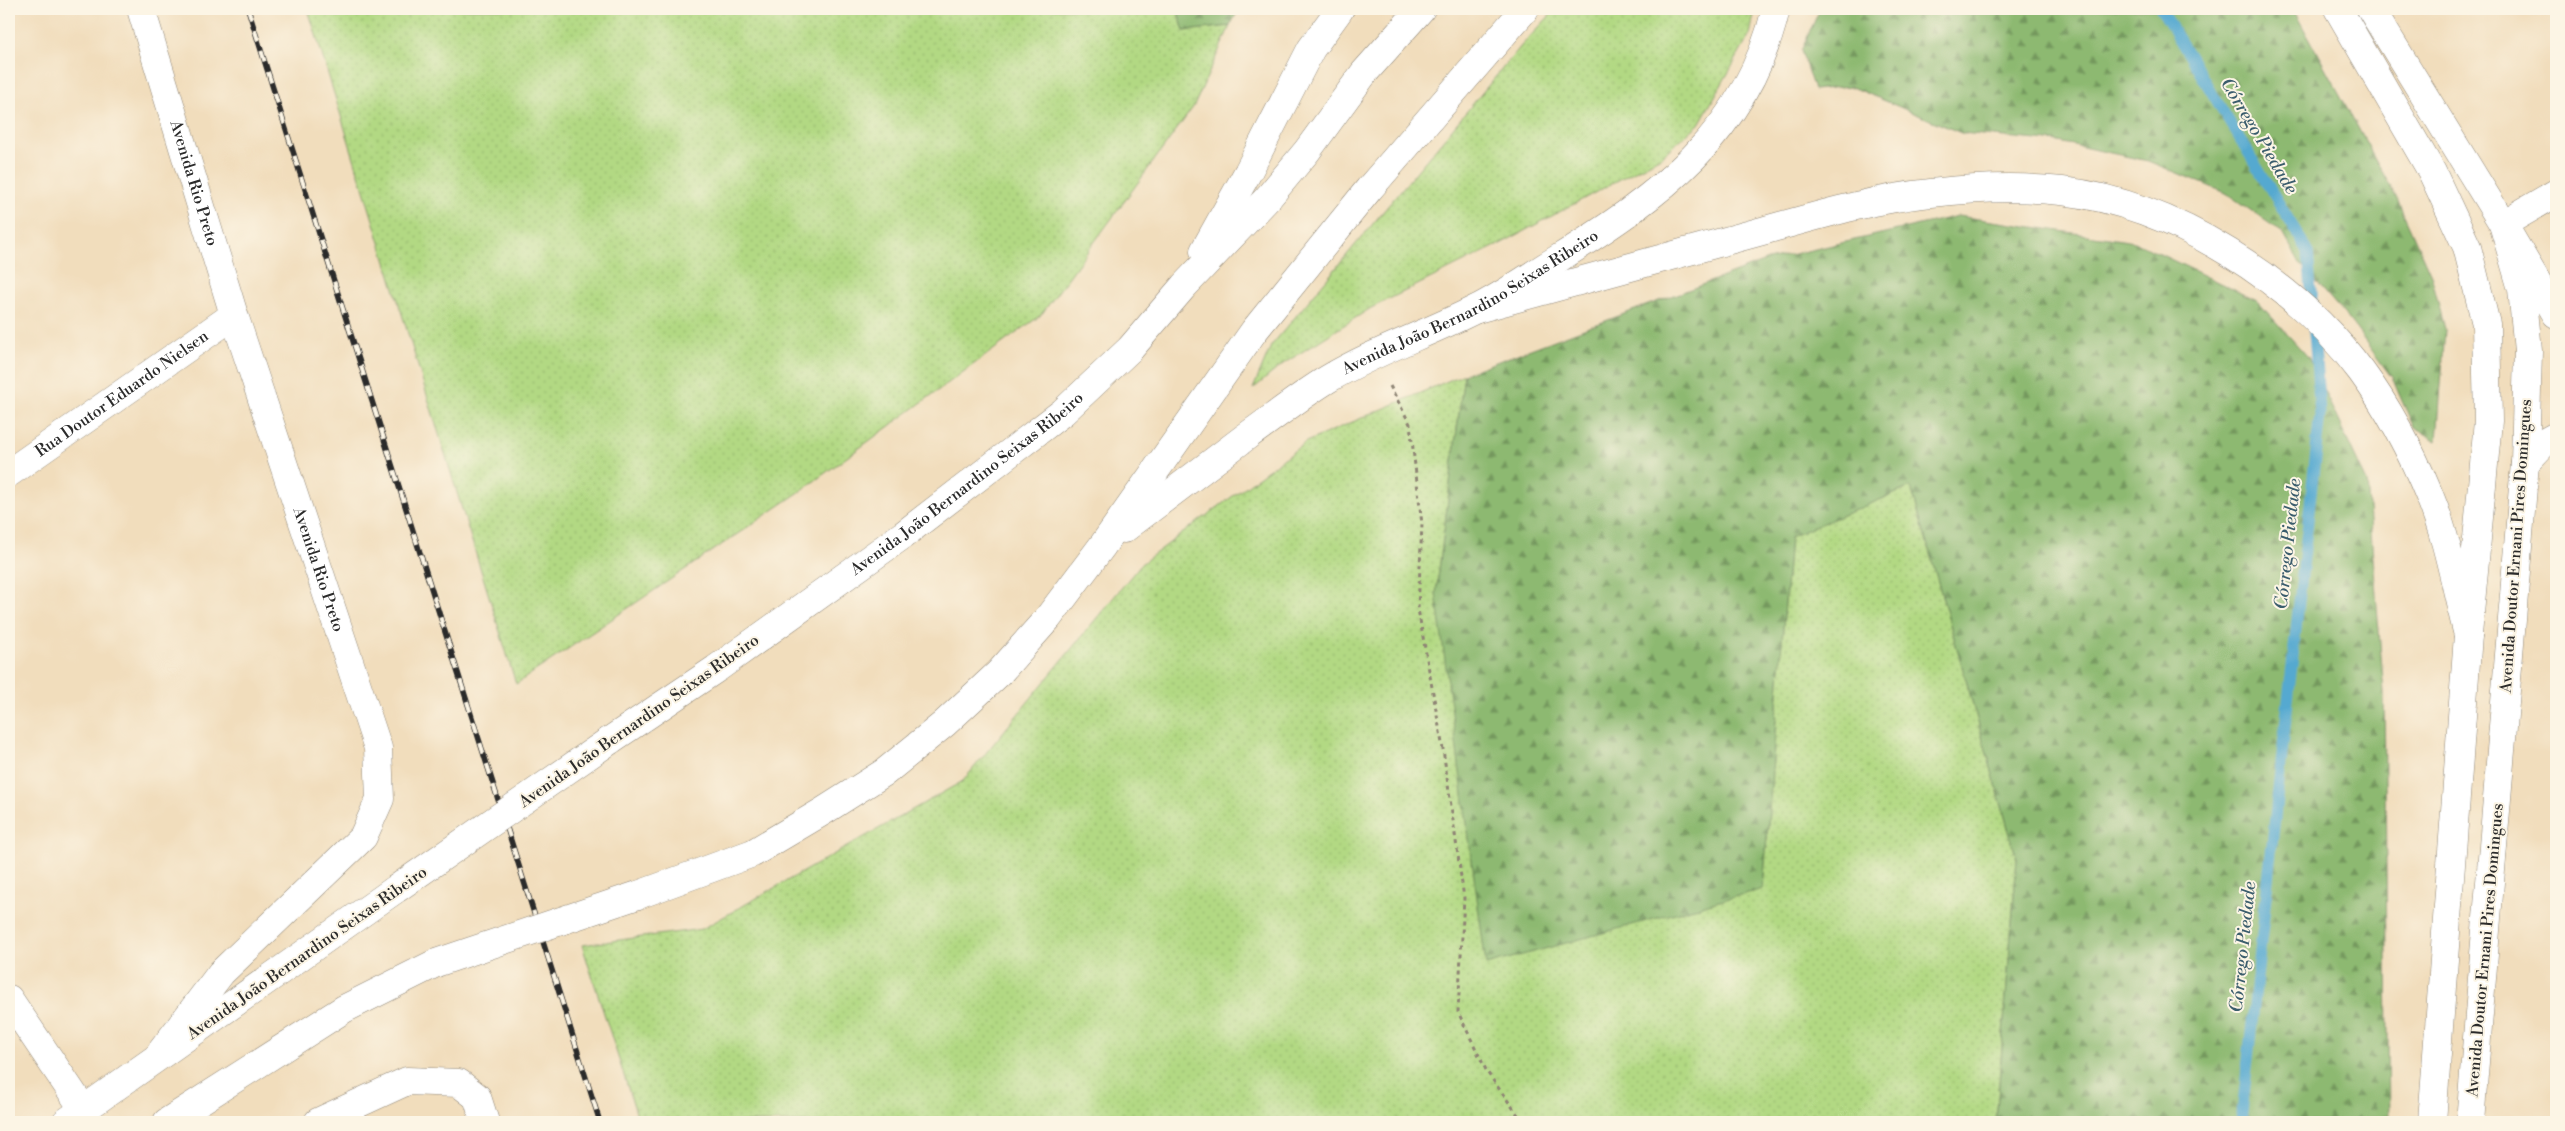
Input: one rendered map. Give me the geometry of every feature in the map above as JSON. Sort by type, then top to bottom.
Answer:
[{"type":"main road","name":"Avenida Rio Preto","points":[[141,9],[234,315],[378,748],[380,799],[363,837],[221,973],[154,1061]]},
{"type":"main road","points":[[1311,49],[1329,9]]},
{"type":"main road","name":"Avenida João Bernardino Seixas Ribeiro","points":[[1184,286],[1248,172],[1311,49],[1340,9]]},
{"type":"main road","name":"Avenida João Bernardino Seixas Ribeiro","points":[[75,1116],[396,889],[716,669],[895,540],[1063,412],[1130,349],[1184,286],[1267,199],[1307,151],[1364,73],[1421,9]]},
{"type":"main road","name":"Avenida João Bernardino Seixas Ribeiro","points":[[167,1122],[344,1008],[436,963],[638,895],[753,852],[885,772],[944,724],[999,673],[1048,618],[1103,545],[1254,331],[1370,189],[1525,9]]},
{"type":"main road","name":"Avenida João Bernardino Seixas Ribeiro","points":[[1103,545],[1274,416],[1328,379],[1374,354],[1477,309],[1593,237],[1661,189],[1696,157],[1730,115],[1757,66],[1776,9]]},
{"type":"main road","points":[[2338,9],[2432,172],[2467,247],[2486,324],[2488,421],[2468,635],[2432,1122]]},
{"type":"main road","name":"Avenida Doutor Ernani Pires Domingues","points":[[2371,9],[2503,224],[2522,289],[2528,351],[2525,463],[2470,1122]]},
{"type":"main road","points":[[1477,309],[1862,204],[1929,193],[1995,188],[2063,191],[2123,204],[2176,225],[2229,252],[2271,282],[2326,329],[2361,371],[2398,428],[2431,499],[2468,635]]},
{"type":"main road","points":[[2556,193],[2503,224],[2556,314]]},
{"type":"main road","name":"Rua Doutor Eduardo Nielsen","points":[[9,473],[234,315]]},
{"type":"main road","points":[[2525,463],[2545,442],[2556,436]]},
{"type":"main road","points":[[9,999],[75,1116]]},
{"type":"main road","points":[[318,1122],[407,1081],[459,1083],[477,1097],[484,1122]]},
{"type":"path","points":[[1374,354],[1410,424],[1422,524],[1418,609],[1443,749],[1464,898],[1458,1012],[1487,1072],[1523,1122]]},
{"type":"green space","points":[[308,9],[1177,9],[1184,31],[1230,26],[1194,106],[1041,315],[798,493],[516,684]]},
{"type":"green space","points":[[1177,9],[1239,9],[1230,26],[1184,31]]},
{"type":"green space","points":[[1556,9],[1755,9],[1750,35],[1699,124],[1659,158],[1502,243],[1371,308],[1283,364],[1253,389],[1271,346],[1522,45]]},
{"type":"green space","points":[[1820,9],[2293,9],[2396,197],[2431,275],[2445,329],[2437,441],[2414,428],[2393,379],[2351,322],[2300,263],[2283,233],[2226,193],[2148,161],[2059,142],[1961,133],[1850,86],[1814,90],[1801,51]]},
{"type":"green space","points":[[1958,216],[2135,242],[2257,301],[2308,357],[2367,482],[2384,693],[2389,1122],[1996,1122],[2017,859],[1911,487],[1790,537],[1763,889],[1486,965],[1436,594],[1464,374],[1768,260]]},
{"type":"green space","points":[[1464,374],[1436,594],[1763,889],[1790,536],[1911,487],[2017,859],[1996,1122],[639,1122],[582,945],[702,929],[963,781],[1141,564],[1306,442]]},
{"type":"waterway","name":"Córrego Piedade","points":[[2161,9],[2308,251],[2320,414],[2241,1122]]},
{"type":"railway","points":[[248,9],[600,1122]]}]
